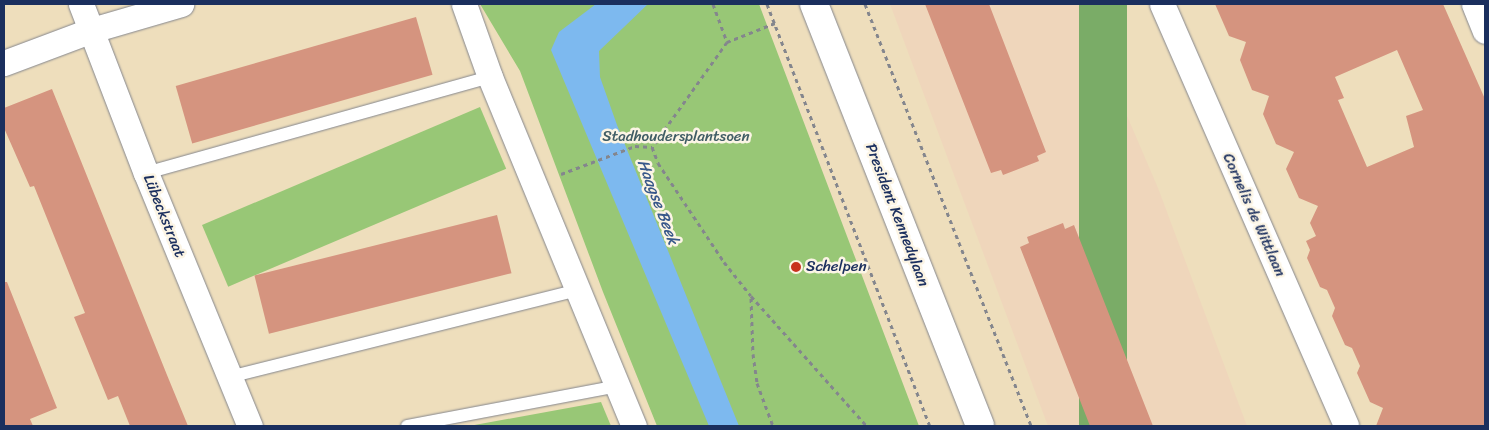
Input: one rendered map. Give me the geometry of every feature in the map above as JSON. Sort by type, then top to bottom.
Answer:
[{"type":"main road","name":"President Kennedylaan","points":[[814,4],[980,426]]},
{"type":"street","name":"Lübeckstraat","points":[[81,4],[146,173],[250,426]]},
{"type":"street","points":[[4,63],[92,30],[181,4]]},
{"type":"street","points":[[464,4],[490,77],[634,426]]},
{"type":"street","name":"Cornelis de Wittlaan","points":[[1162,4],[1346,426]]},
{"type":"street","points":[[1474,4],[1485,31]]},
{"type":"lane","points":[[146,173],[490,77]]},
{"type":"lane","points":[[229,376],[578,290]]},
{"type":"lane","points":[[407,426],[618,386]]},
{"type":"path","points":[[713,4],[727,42]]},
{"type":"path","points":[[767,4],[930,426]]},
{"type":"path","points":[[865,4],[1031,426]]},
{"type":"path","points":[[652,147],[727,42],[775,23]]},
{"type":"path","points":[[590,163],[634,146],[652,147]]},
{"type":"path","points":[[652,147],[658,163],[687,209],[751,296],[867,426]]},
{"type":"path","points":[[751,296],[753,354],[757,383],[773,426]]},
{"type":"shaded area","points":[[890,4],[1079,4],[1158,188],[1247,426],[1048,426]]},
{"type":"green space","name":"Stadhoudersplantsoen","points":[[480,4],[759,4],[919,426],[657,426],[603,292],[520,71]]},
{"type":"green space","points":[[1079,4],[1127,4],[1127,426],[1079,426]]},
{"type":"green space","points":[[480,107],[506,169],[228,287],[202,225]]},
{"type":"green space","points":[[601,402],[611,426],[469,426]]},
{"type":"water","points":[[596,4],[648,4],[599,51],[600,77],[617,125],[739,426],[709,426],[551,50],[559,32]]},
{"type":"building","points":[[925,4],[989,4],[1046,152],[1037,156],[1039,161],[1003,175],[1001,170],[991,173]]},
{"type":"building","points":[[1215,4],[1443,4],[1485,99],[1485,426],[1376,426],[1383,408],[1370,402],[1357,373],[1360,366],[1352,348],[1345,345],[1332,316],[1335,308],[1327,290],[1320,287],[1307,258],[1310,250],[1306,241],[1316,236],[1310,223],[1318,206],[1299,198],[1286,169],[1294,152],[1276,144],[1263,114],[1269,96],[1252,90],[1240,60],[1246,42],[1229,36]],"holes":[[[1397,50],[1423,110],[1406,116],[1414,147],[1367,167],[1338,100],[1344,98],[1335,77]]]},
{"type":"building","points":[[416,17],[433,75],[192,144],[176,86]]},
{"type":"building","points":[[52,89],[188,426],[130,426],[118,396],[108,400],[74,317],[85,313],[34,186],[30,187],[4,128],[4,108]]},
{"type":"building","points":[[497,215],[512,273],[269,334],[254,275]]},
{"type":"building","points":[[1063,223],[1065,229],[1074,225],[1153,426],[1090,426],[1020,247],[1029,243],[1027,237]]},
{"type":"building","points":[[4,282],[7,282],[57,408],[30,419],[33,426],[4,426]]},
{"type":"place","name":"Schelpen","points":[[796,267]]},
{"type":"water label","name":"Haagse Beek","points":[[658,202]]}]
